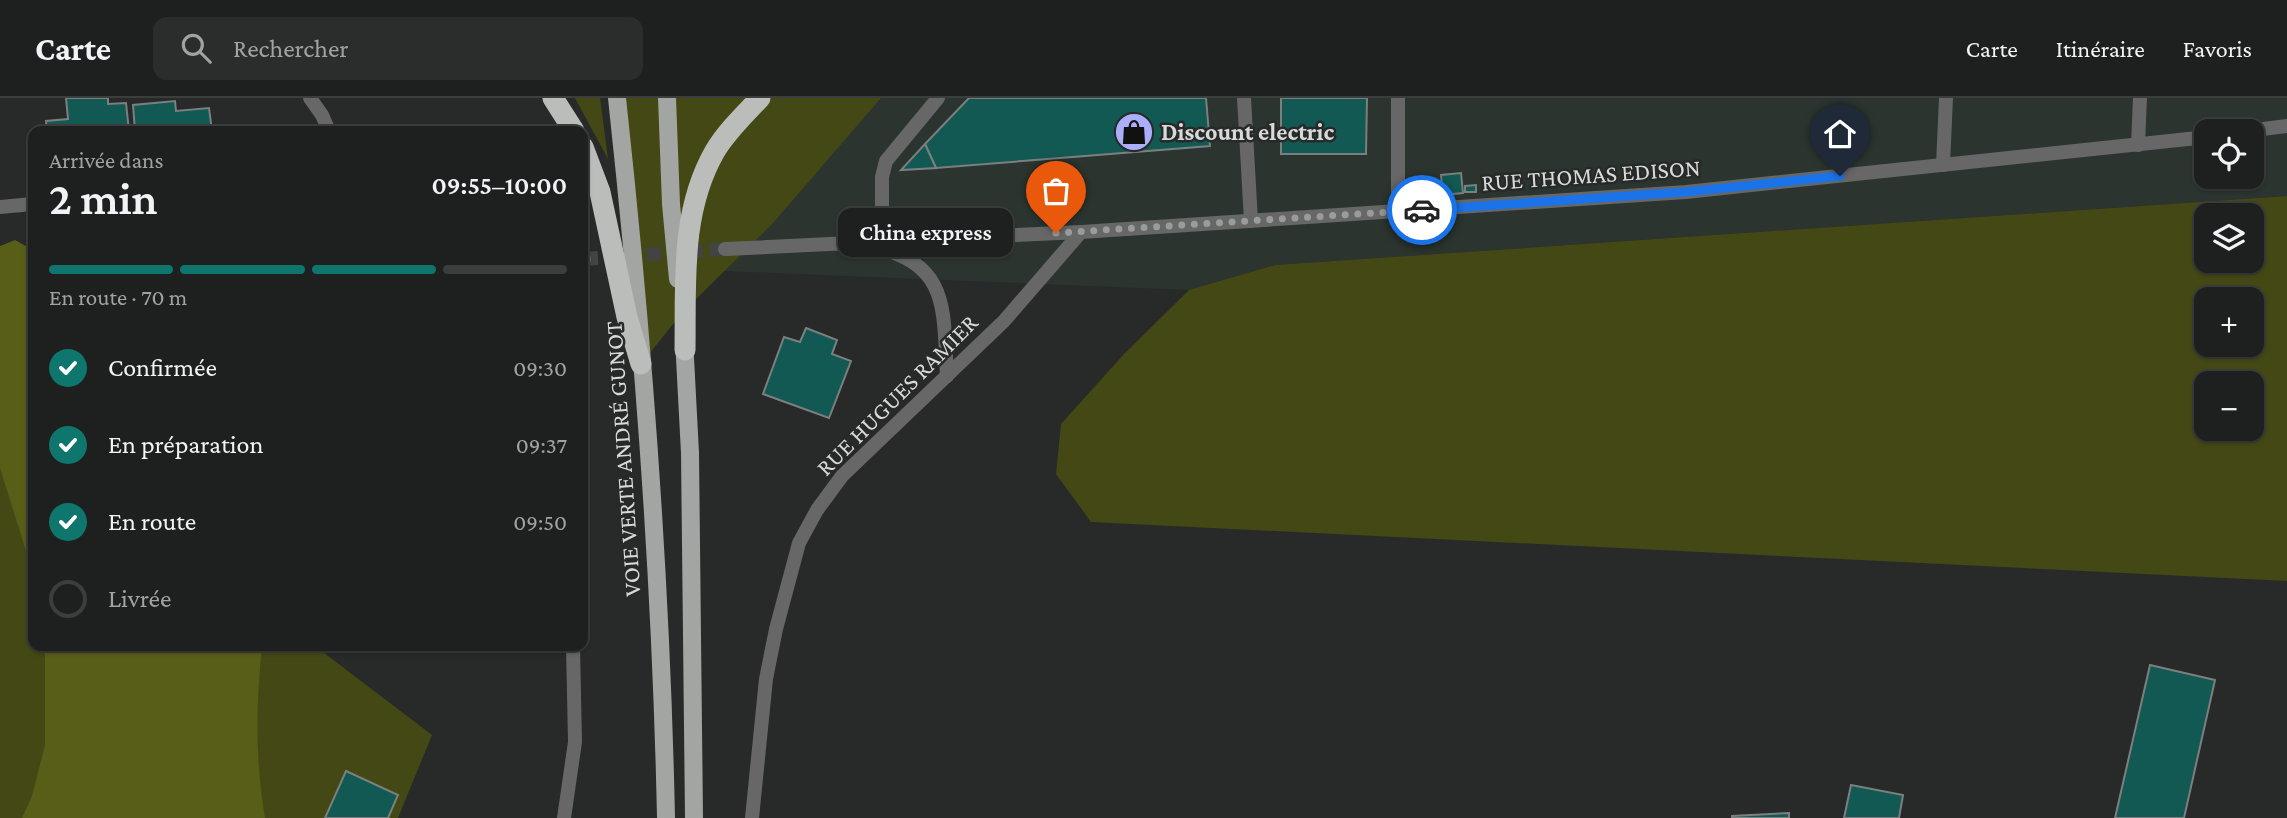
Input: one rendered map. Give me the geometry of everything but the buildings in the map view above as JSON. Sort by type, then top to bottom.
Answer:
[{"type":"highway","points":[[553,98],[571,126]]},
{"type":"highway","points":[[685,350],[687,233],[700,180],[716,149],[732,127],[760,98]]},
{"type":"highway","points":[[588,160],[600,192],[627,317],[641,364]]},
{"type":"main road","name":"VOIE VERTE ANDRÉ GUNOT","points":[[617,98],[632,232],[653,519],[666,818]]},
{"type":"main road","points":[[667,98],[671,204],[685,350],[690,453],[694,818]]},
{"type":"street","points":[[310,98],[323,115],[327,126]]},
{"type":"street","points":[[882,241],[882,177],[886,161],[938,98]]},
{"type":"street","points":[[1244,98],[1251,221]]},
{"type":"street","points":[[1398,98],[1398,211]]},
{"type":"street","points":[[1943,165],[1946,98]]},
{"type":"street","points":[[2138,145],[2140,98]]},
{"type":"street","points":[[2264,129],[2287,126]]},
{"type":"street","name":"RUE THOMAS EDISON","points":[[725,249],[1081,232],[1686,192],[2194,138]]},
{"type":"street","points":[[0,207],[28,204]]},
{"type":"street","name":"RUE HUGUES RAMIER","points":[[752,818],[766,679],[786,584],[799,543],[817,510],[842,476],[1004,321],[1081,232]]},
{"type":"street","points":[[856,242],[909,258],[924,270],[941,300],[947,376]]},
{"type":"street","points":[[564,818],[575,742],[573,651]]},
{"type":"shaded area","points":[[877,98],[2287,98],[2287,196],[1275,265],[1189,290],[724,271]]},
{"type":"green space","points":[[575,98],[600,98],[608,159]]},
{"type":"green space","points":[[617,98],[881,98],[773,223],[682,313],[641,364]]},
{"type":"green space","points":[[2287,196],[2287,581],[1091,522],[1056,474],[1061,424],[1124,354],[1189,290],[1275,265]]},
{"type":"green space","points":[[15,240],[28,247],[28,557],[0,468],[0,246]]},
{"type":"green space","points":[[28,321],[28,651],[322,651],[432,735],[398,818],[0,818],[0,324]]},
{"type":"green space","points":[[45,651],[262,651],[258,732],[259,774],[265,818],[22,818],[32,796],[45,745]]},
{"type":"tunnel","points":[[588,259],[725,249]]},
{"type":"way so far","points":[[1056,233],[1422,210]]},
{"type":"place","name":"Discount electric","points":[[1134,132]]},
{"type":"place","name":"China express","points":[[1056,233]]},
{"type":"route","points":[[1422,210],[1686,192],[1840,176]]}]
